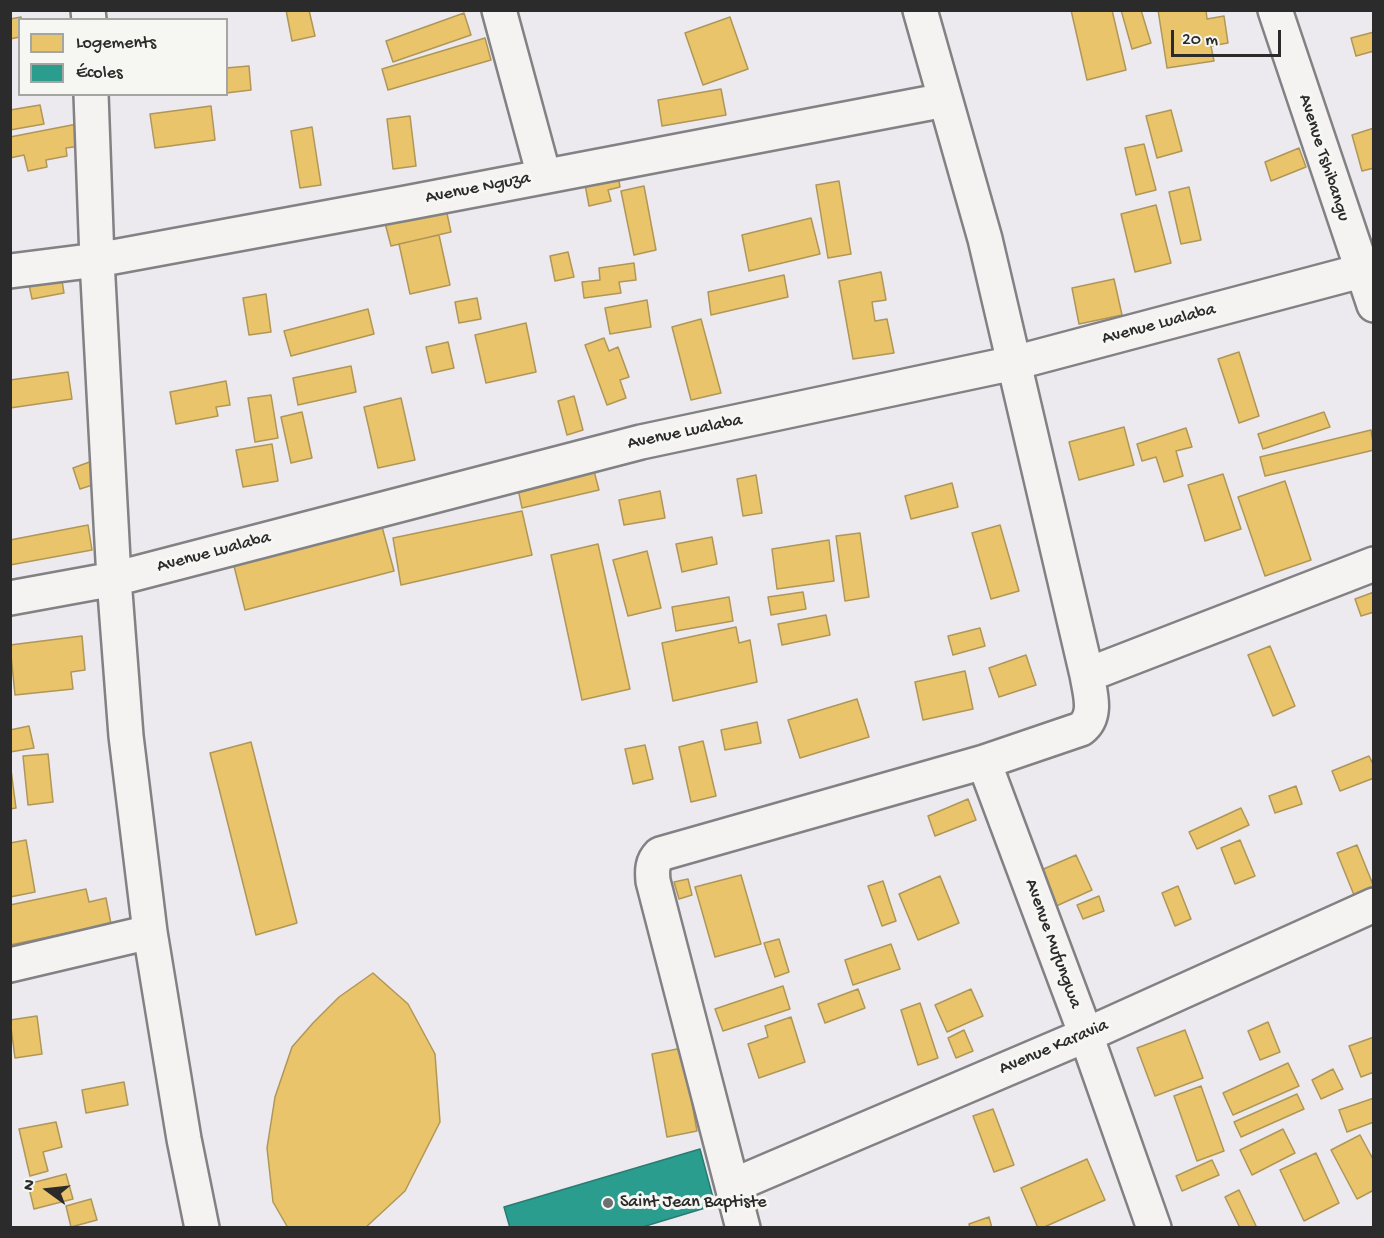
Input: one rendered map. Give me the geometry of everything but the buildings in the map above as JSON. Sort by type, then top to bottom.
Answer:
[{"type":"street","points":[[499,10],[544,176]]},
{"type":"street","points":[[743,1227],[653,881],[652,869],[656,858],[660,854],[984,762],[1081,729],[1088,724],[1091,712],[1086,675],[985,239],[921,10]]},
{"type":"street","name":"Avenue Tshibangu","points":[[1275,10],[1374,305]]},
{"type":"street","points":[[91,96],[97,260],[114,579],[126,735],[150,932],[184,1139],[202,1227]]},
{"type":"street","name":"Avenue Nguza","points":[[10,271],[97,260],[945,100]]},
{"type":"street","name":"Avenue Lualaba","points":[[10,597],[114,579],[641,442],[1014,363],[1361,271]]},
{"type":"street","points":[[1086,675],[1374,564]]},
{"type":"street","name":"Avenue Mufungwa","points":[[984,762],[1086,1035],[1154,1227]]},
{"type":"street","name":"Avenue Karavia","points":[[732,1186],[1086,1035],[1374,905]]},
{"type":"street","points":[[10,965],[150,932]]},
{"type":"place","name":"Saint Jean Baptiste","points":[[608,1203]]}]
